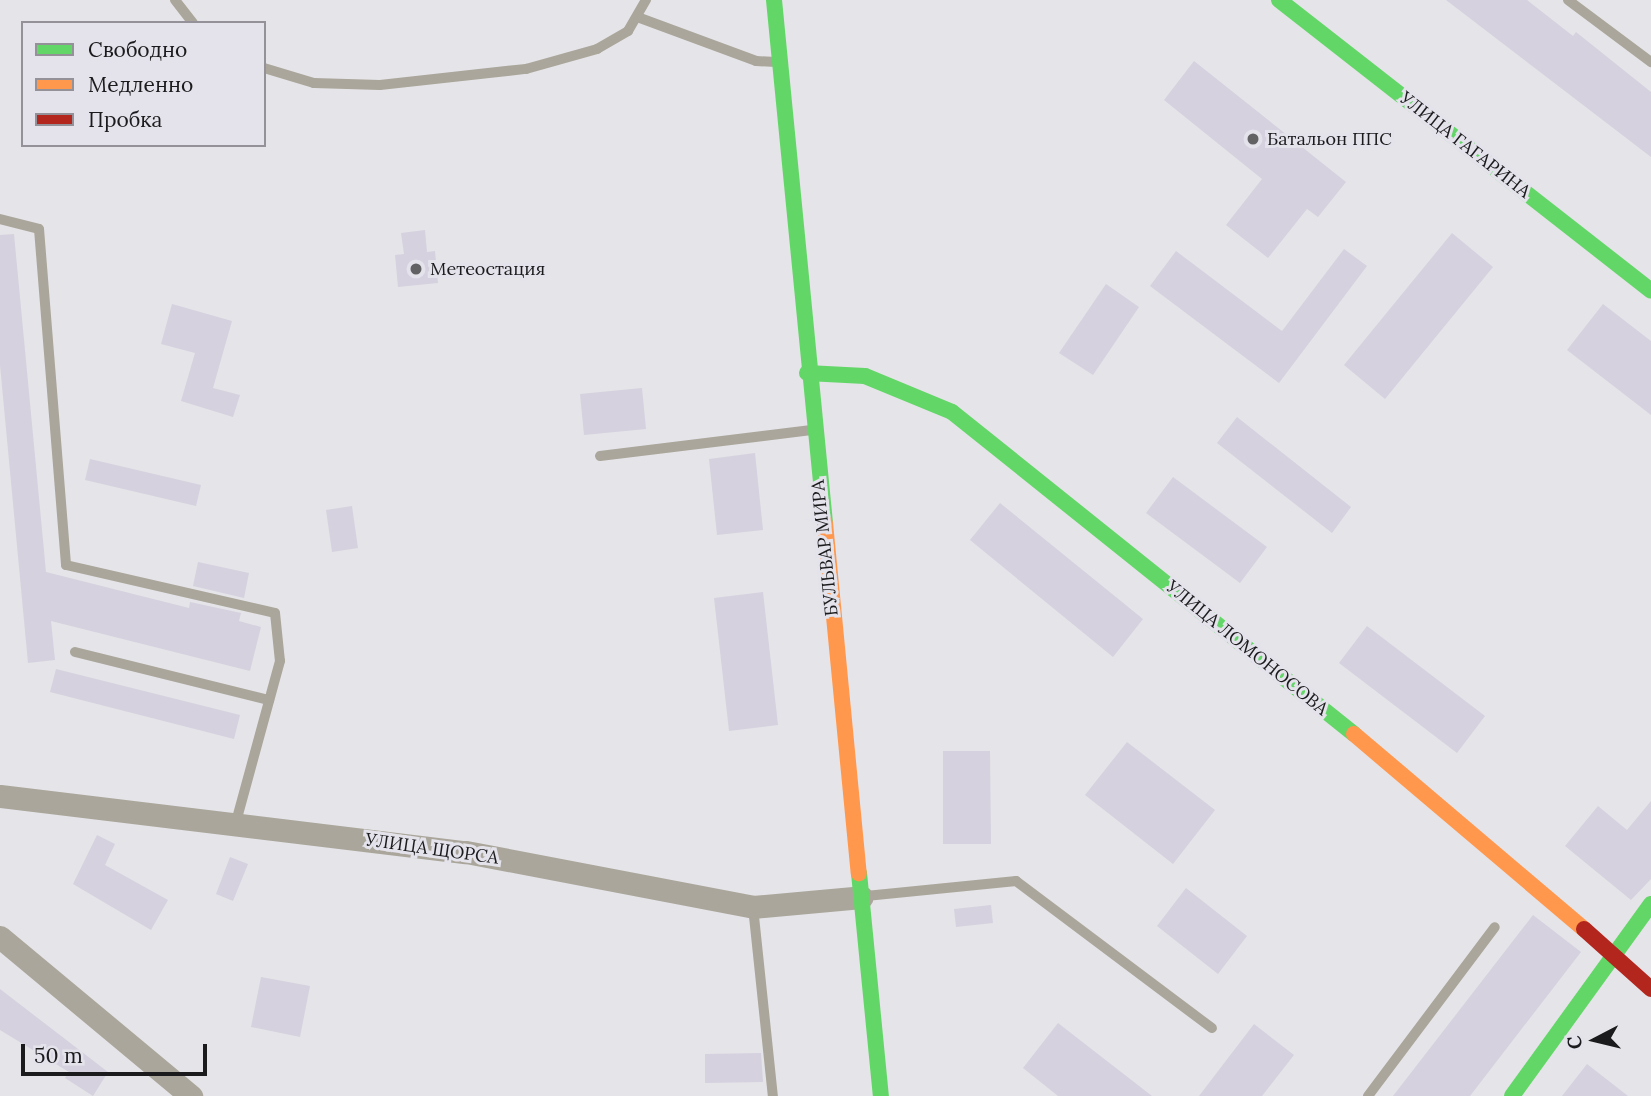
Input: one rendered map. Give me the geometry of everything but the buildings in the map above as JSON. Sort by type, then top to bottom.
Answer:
[{"type":"main road","name":"БУЛЬВАР МИРА","points":[[774,0],[807,373],[881,1096]]},
{"type":"main road","name":"УЛИЦА ГАГАРИНА","points":[[1279,0],[1649,287]]},
{"type":"main road","name":"УЛИЦА ЛОМОНОСОВА","points":[[807,373],[865,376],[952,412],[1473,829],[1609,958],[1651,989]]},
{"type":"main road","points":[[1512,1096],[1609,958],[1651,904]]},
{"type":"street","name":"УЛИЦА ЩОРСА","points":[[0,796],[236,822],[466,852],[753,907],[862,897]]},
{"type":"street","points":[[0,937],[191,1096]]},
{"type":"lane","points":[[174,0],[191,21]]},
{"type":"lane","points":[[266,69],[314,83],[453,79],[526,69],[597,49],[640,18],[646,0]]},
{"type":"lane","points":[[1569,0],[1651,62]]},
{"type":"lane","points":[[640,18],[756,61],[779,62]]},
{"type":"lane","points":[[0,219],[38,229],[66,565],[275,613],[280,661],[236,822]]},
{"type":"lane","points":[[600,456],[813,430]]},
{"type":"lane","points":[[75,652],[269,699]]},
{"type":"lane","points":[[862,897],[1016,881],[1212,1028]]},
{"type":"lane","points":[[753,907],[773,1096]]},
{"type":"lane","points":[[1368,1096],[1495,927]]},
{"type":"traffic: fast","points":[[774,0],[825,523]]},
{"type":"traffic: fast","points":[[1279,0],[1651,291]]},
{"type":"traffic: fast","points":[[807,373],[865,376],[952,412],[1354,734]]},
{"type":"traffic: fast","points":[[859,873],[881,1096]]},
{"type":"traffic: fast","points":[[1512,1096],[1651,904]]},
{"type":"traffic: slow","points":[[825,523],[859,873]]},
{"type":"traffic: slow","points":[[1354,734],[1584,929]]},
{"type":"traffic: jam","points":[[1584,929],[1651,989]]},
{"type":"place","name":"Батальон ППС","points":[[1253,139]]},
{"type":"place","name":"Метеостация","points":[[416,269]]}]
